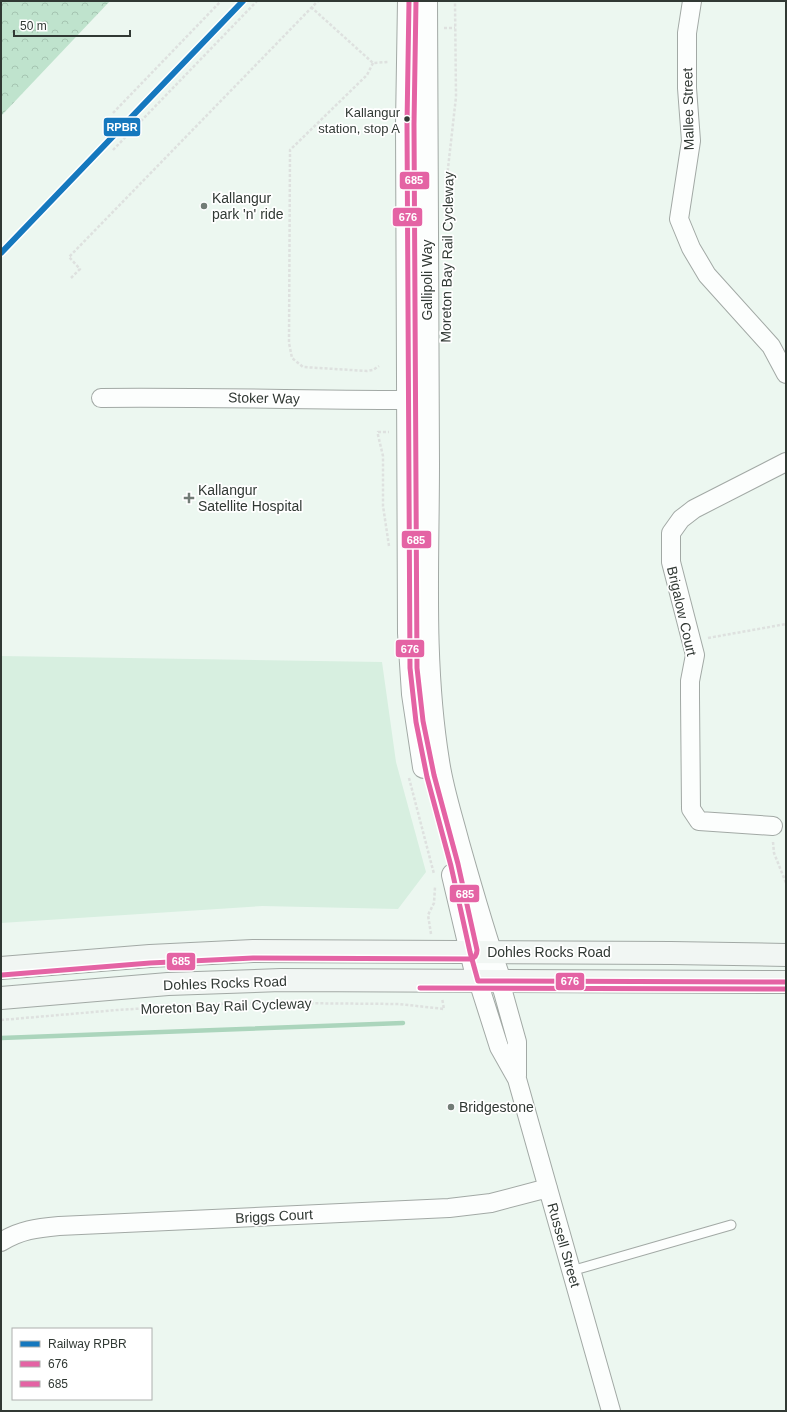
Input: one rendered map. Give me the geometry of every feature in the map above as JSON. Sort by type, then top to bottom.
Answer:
[{"type":"main road","name":"Dohles Rocks Road","points":[[1,968],[150,956],[253,951],[786,954]]},
{"type":"main road","name":"Dohles Rocks Road","points":[[1,998],[147,986],[225,982],[786,982]]},
{"type":"street","name":"Gallipoli Way","points":[[409,1],[407,117],[429,676],[434,736],[438,763],[480,952],[489,981]]},
{"type":"street","name":"Gallipoli Way","points":[[417,400],[426,1]]},
{"type":"street","name":"Mallee Street","points":[[692,1],[686,33],[687,88],[691,141],[678,219],[691,248],[708,274],[771,346],[786,374]]},
{"type":"street","name":"Stoker Way","points":[[101,398],[207,397],[417,400]]},
{"type":"street","name":"Brigalow Court","points":[[773,826],[699,821],[691,809],[690,687],[695,655],[671,562],[672,533],[681,519],[694,509],[786,462]]},
{"type":"street","name":"Russell Street","points":[[489,981],[499,1047],[517,1079],[611,1411]]},
{"type":"street","name":"Briggs Court","points":[[1,1242],[28,1229],[450,1208],[491,1203],[548,1188]]},
{"type":"lane","points":[[571,1271],[731,1225]]},
{"type":"path","points":[[114,113],[221,1]]},
{"type":"path","points":[[113,150],[257,1]]},
{"type":"path","points":[[71,278],[80,269],[68,257],[318,1]]},
{"type":"path","name":"Moreton Bay Rail Cycleway","points":[[446,192],[456,97],[455,1]]},
{"type":"path","points":[[311,7],[373,63],[388,62]]},
{"type":"path","points":[[373,63],[368,75],[290,150],[290,344],[292,358],[302,368],[367,371],[373,370],[378,366]]},
{"type":"path","points":[[692,641],[786,624]]},
{"type":"path","points":[[773,826],[774,853],[786,883]]},
{"type":"path","name":"Moreton Bay Rail Cycleway","points":[[1,1020],[213,1004],[399,1004],[444,1009],[443,1003]]},
{"type":"green space","points":[[1,1],[110,1],[1,116]]},
{"type":"green space","points":[[1,656],[382,662],[396,762],[426,872],[398,909],[262,906],[1,923]]},
{"type":"waterway","points":[[1,1038],[403,1023]]},
{"type":"rail line","name":"RPBR","points":[[1,253],[243,1]]},
{"type":"transit line","name":"676","points":[[409,1],[407,124],[410,668],[416,722],[427,777],[451,866],[478,981],[786,982]]},
{"type":"transit line","name":"685","points":[[2,975],[150,963],[253,958],[470,959],[476,955],[477,950],[458,864],[434,775],[423,721],[417,668],[414,124],[416,1]]},
{"type":"transit line","name":"685","points":[[420,988],[786,989]]},
{"type":"place","name":"Kallangur station, stop A","points":[[407,119]]},
{"type":"place","name":"Kallangur park 'n' ride","points":[[204,206]]},
{"type":"place","name":"Kallangur Satellite Hospital","points":[[189,498]]},
{"type":"place","name":"Bridgestone","points":[[451,1107]]}]
